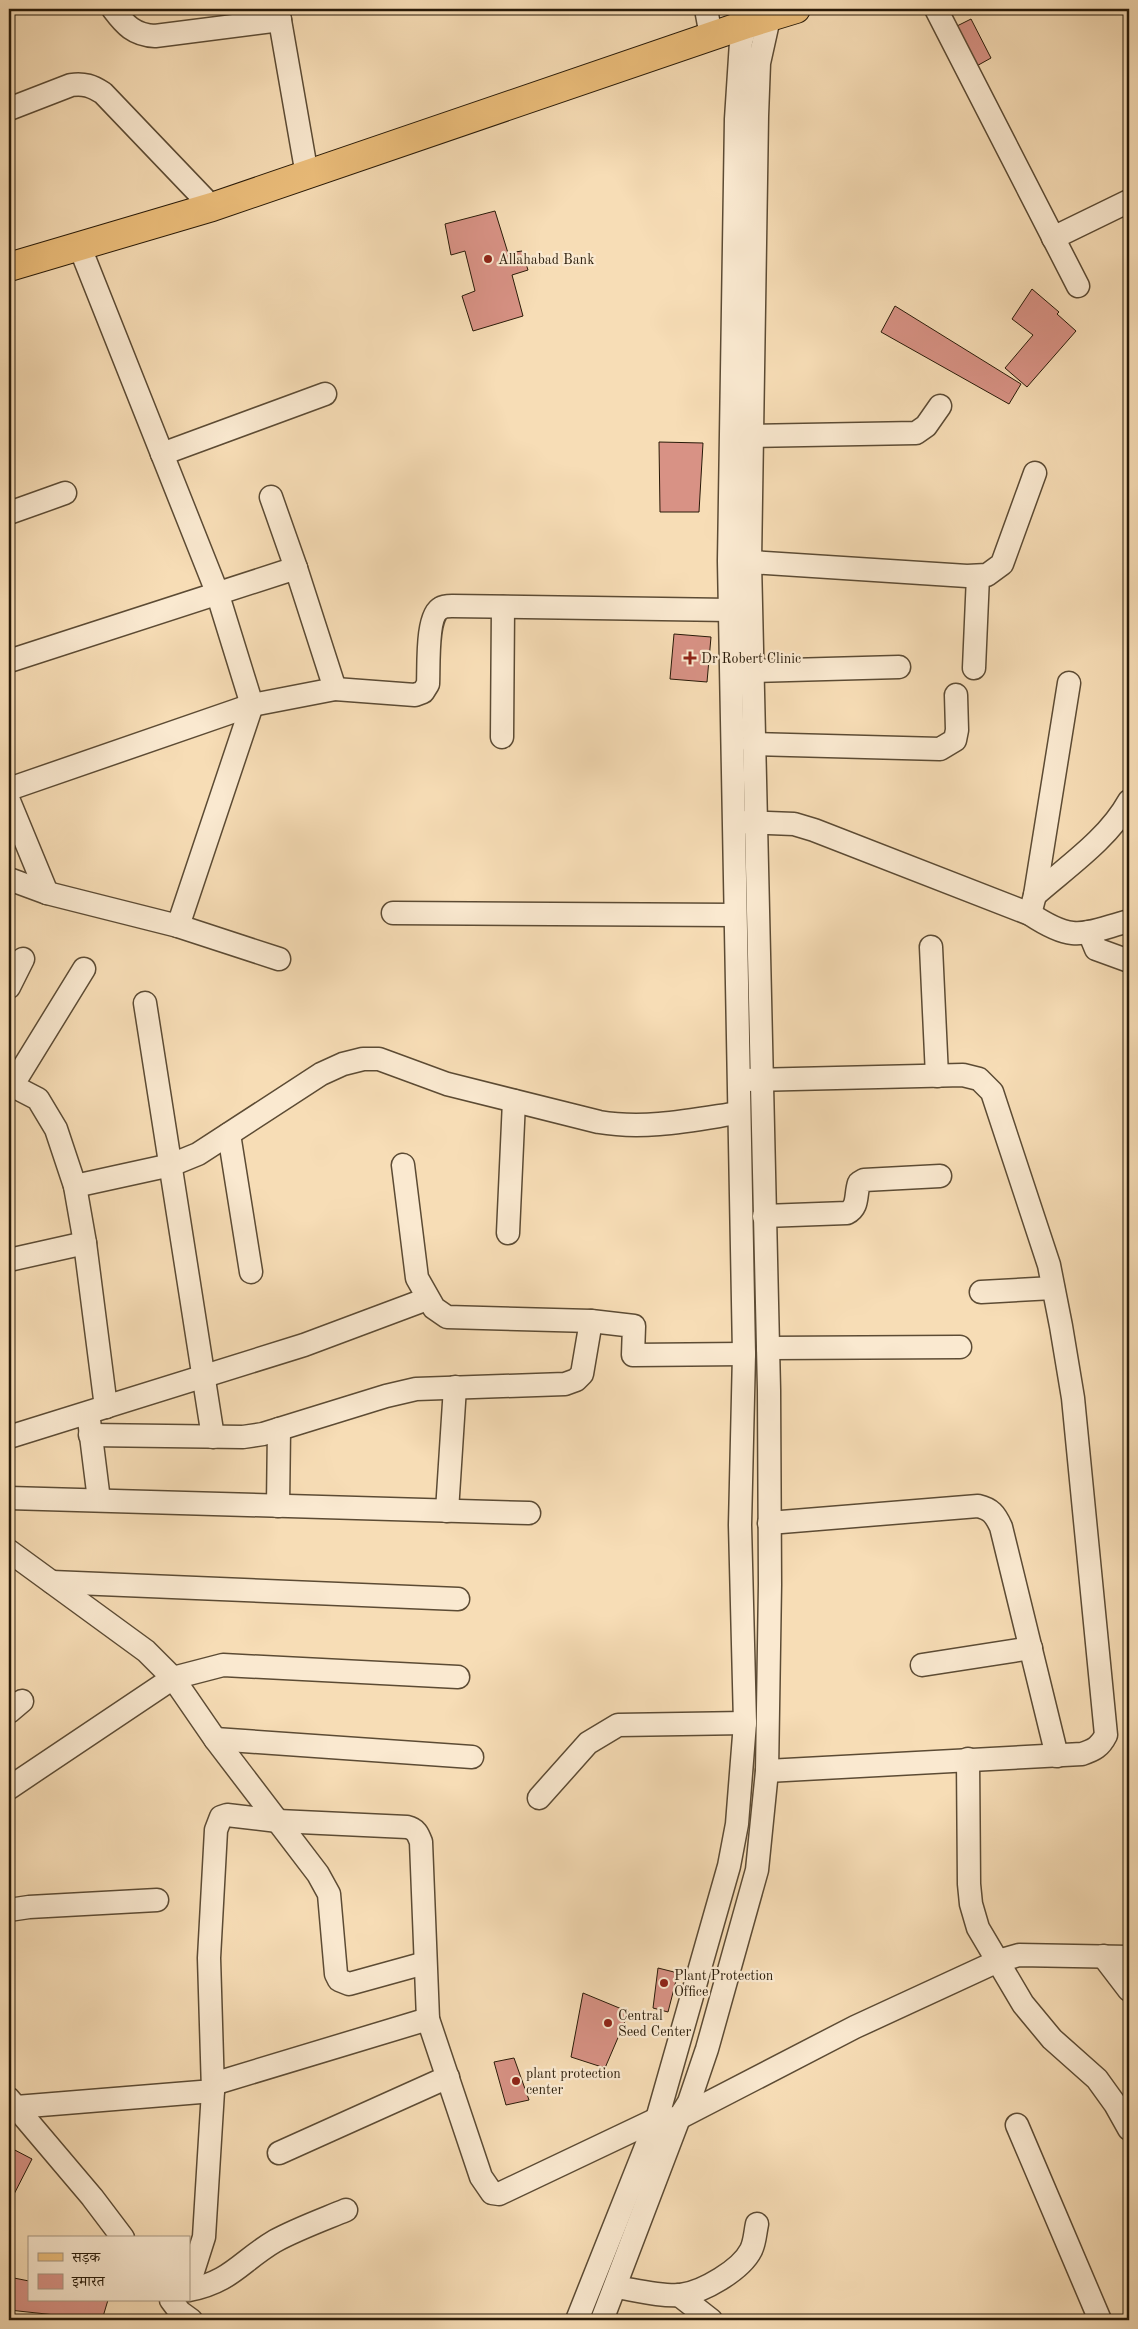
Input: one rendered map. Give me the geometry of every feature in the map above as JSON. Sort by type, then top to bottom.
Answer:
[{"type":"main road","points":[[9,266],[212,207],[711,36],[759,15],[796,9]]},
{"type":"street","points":[[113,9],[126,27],[142,35],[155,36],[279,14],[306,175]]},
{"type":"street","points":[[706,9],[711,36]]},
{"type":"street","points":[[936,9],[1078,286]]},
{"type":"street","points":[[602,2320],[707,2049],[757,1870],[767,1771],[770,1584],[769,1390],[761,1080],[730,610],[740,561],[752,436],[759,15]]},
{"type":"street","points":[[577,2320],[657,2119],[729,1866],[737,1824],[745,1723],[740,1524],[744,1354],[735,915],[753,744],[752,671],[740,561],[736,118],[741,42],[759,15]]},
{"type":"street","points":[[9,109],[71,85],[81,83],[93,87],[103,93],[212,207]]},
{"type":"street","points":[[1053,238],[1129,201]]},
{"type":"street","points":[[79,245],[217,592],[252,705],[178,926]]},
{"type":"street","points":[[162,454],[325,394]]},
{"type":"street","points":[[752,436],[902,435],[916,433],[926,426],[940,406]]},
{"type":"street","points":[[740,561],[978,576],[994,572],[1002,564],[1035,473]]},
{"type":"street","points":[[9,512],[65,493]]},
{"type":"street","points":[[271,497],[335,689]]},
{"type":"street","points":[[9,662],[217,592],[296,568]]},
{"type":"street","points":[[974,668],[978,576]]},
{"type":"street","points":[[9,790],[252,705],[335,689],[415,695],[422,692],[428,684],[430,625],[434,614],[441,608],[452,606],[730,610]]},
{"type":"street","points":[[502,737],[503,607]]},
{"type":"street","points":[[752,671],[899,667]]},
{"type":"street","points":[[1032,904],[1070,683]]},
{"type":"street","points":[[753,744],[940,749],[955,740],[957,730],[956,695]]},
{"type":"street","points":[[9,801],[47,893]]},
{"type":"street","points":[[1032,904],[1122,814],[1129,801]]},
{"type":"street","points":[[744,822],[794,824],[1032,904],[1062,933],[1076,934],[1089,932],[1129,920]]},
{"type":"street","points":[[9,879],[47,893],[178,926],[279,958]]},
{"type":"street","points":[[393,914],[735,915]]},
{"type":"street","points":[[1089,932],[1096,949],[1129,961]]},
{"type":"street","points":[[931,947],[937,1076]]},
{"type":"street","points":[[9,987],[23,959]]},
{"type":"street","points":[[84,969],[10,1085],[38,1098],[56,1129],[75,1186],[86,1243],[97,1410],[90,1434],[99,1500]]},
{"type":"street","points":[[145,1002],[213,1437]]},
{"type":"street","points":[[75,1186],[171,1165],[198,1154],[321,1074],[343,1064],[363,1059],[387,1061],[447,1084],[623,1126],[647,1126],[738,1113]]},
{"type":"street","points":[[738,1081],[963,1075],[979,1078],[992,1092],[1049,1265],[1072,1398],[1106,1735],[1101,1745],[1082,1754],[767,1771]]},
{"type":"street","points":[[508,1233],[514,1101]]},
{"type":"street","points":[[229,1134],[250,1272]]},
{"type":"street","points":[[403,1165],[417,1278],[427,1299],[434,1308],[447,1317],[591,1321],[634,1326],[633,1355],[744,1354]]},
{"type":"street","points":[[764,1216],[847,1213],[853,1210],[858,1183],[864,1180],[940,1176]]},
{"type":"street","points":[[9,1260],[86,1243]]},
{"type":"street","points":[[981,1292],[1053,1288]]},
{"type":"street","points":[[9,1437],[304,1345],[427,1299]]},
{"type":"street","points":[[90,1434],[243,1437],[279,1429],[386,1396],[416,1389],[565,1384],[576,1380],[582,1374],[591,1321]]},
{"type":"street","points":[[768,1348],[960,1347]]},
{"type":"street","points":[[447,1511],[455,1387]]},
{"type":"street","points":[[743,1389],[769,1390]]},
{"type":"street","points":[[278,1506],[279,1429]]},
{"type":"street","points":[[9,1498],[529,1513]]},
{"type":"street","points":[[769,1523],[978,1506],[988,1508],[995,1514],[1001,1527],[1057,1756]]},
{"type":"street","points":[[9,1551],[146,1651],[173,1678],[215,1739],[318,1874],[328,1894],[336,1974],[339,1980],[349,1984],[425,1964]]},
{"type":"street","points":[[52,1582],[458,1599]]},
{"type":"street","points":[[742,1585],[770,1584]]},
{"type":"street","points":[[922,1665],[1031,1648]]},
{"type":"street","points":[[9,1788],[173,1678],[223,1664],[458,1677]]},
{"type":"street","points":[[539,1798],[588,1743],[618,1725],[745,1723]]},
{"type":"street","points":[[215,1739],[472,1758]]},
{"type":"street","points":[[968,1759],[971,1904],[978,1928],[1023,2004],[1052,2038],[1097,2079],[1115,2104],[1129,2129]]},
{"type":"street","points":[[190,2281],[204,2237],[213,2088],[209,1958],[218,1822],[220,1817],[227,1815],[278,1821],[413,1828],[418,1834],[421,1842],[428,2019],[481,2177],[492,2193],[499,2194],[657,2119],[679,2118],[855,2027],[998,1961],[1019,1955],[1129,1957]]},
{"type":"street","points":[[9,1910],[29,1907],[157,1900]]},
{"type":"street","points":[[1103,1956],[1129,1990]]},
{"type":"street","points":[[12,2103],[213,2088],[428,2019]]},
{"type":"street","points":[[278,2153],[448,2077]]},
{"type":"street","points":[[12,2103],[92,2197],[121,2236]]},
{"type":"street","points":[[1017,2125],[1100,2320]]},
{"type":"street","points":[[190,2290],[204,2287],[226,2278],[272,2243],[346,2210]]},
{"type":"street","points":[[616,2288],[679,2295],[696,2292],[708,2286],[744,2260],[754,2242],[757,2224]]},
{"type":"street","points":[[679,2295],[711,2320]]},
{"type":"building","points":[[971,19],[991,58],[973,68],[953,28]]},
{"type":"building","points":[[495,211],[508,253],[522,251],[528,270],[512,275],[523,316],[473,331],[462,296],[475,291],[465,251],[451,255],[445,224]]},
{"type":"building","points":[[1032,289],[1059,312],[1057,314],[1076,331],[1027,387],[1005,368],[1033,335],[1012,319]]},
{"type":"building","points":[[895,306],[1021,384],[1009,404],[881,332]]},
{"type":"building","points":[[659,442],[703,443],[699,512],[660,512]]},
{"type":"building","points":[[674,634],[711,637],[707,682],[670,679]]},
{"type":"building","points":[[658,1968],[678,1973],[668,2012],[653,2008]]},
{"type":"building","points":[[583,1993],[629,2012],[605,2068],[571,2057]]},
{"type":"building","points":[[514,2058],[529,2100],[506,2105],[494,2062]]},
{"type":"building","points":[[9,2147],[32,2159],[9,2204]]},
{"type":"building","points":[[9,2277],[28,2281],[28,2302],[107,2302],[102,2320],[9,2310]]},
{"type":"place","name":"Allahabad Bank","points":[[488,259]]},
{"type":"place","name":"Dr Robert Clinic","points":[[690,658]]},
{"type":"place","name":"Plant Protection Office","points":[[664,1983]]},
{"type":"place","name":"Central Seed Center","points":[[608,2023]]},
{"type":"place","name":"plant protection center","points":[[516,2081]]}]
